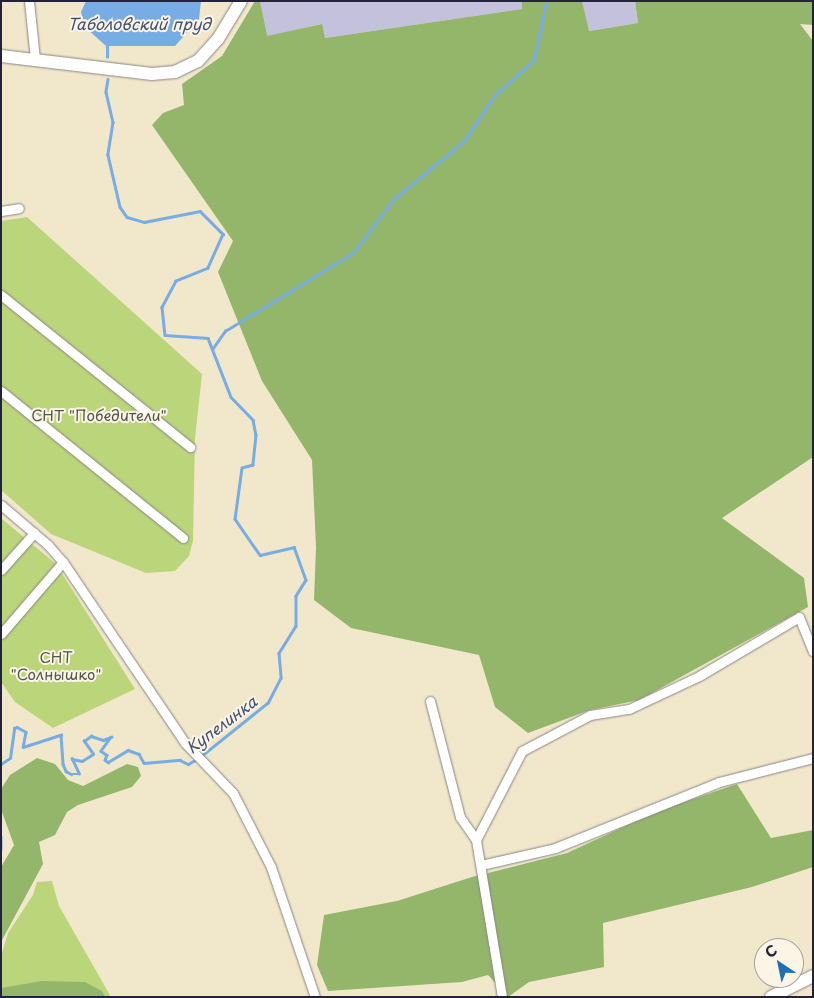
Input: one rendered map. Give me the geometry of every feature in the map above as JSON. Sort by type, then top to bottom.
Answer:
[{"type":"main road","points":[[1,56],[152,74],[175,72],[198,61],[218,39],[241,2]]},
{"type":"main road","points":[[771,997],[813,976]]},
{"type":"street","points":[[29,1],[35,59]]},
{"type":"street","points":[[1,211],[20,208]]},
{"type":"street","points":[[1,295],[190,447]]},
{"type":"street","points":[[1,391],[183,538]]},
{"type":"street","points":[[1,505],[34,533],[63,562],[192,753],[233,793],[271,867],[315,997]]},
{"type":"street","points":[[1,570],[34,533]]},
{"type":"street","points":[[1,634],[63,562]]},
{"type":"street","points":[[476,840],[522,751],[590,715],[629,709],[699,676],[799,617],[813,651]]},
{"type":"street","points":[[430,701],[460,817],[476,840],[502,997]]},
{"type":"street","points":[[481,865],[554,848],[719,782],[813,758]]},
{"type":"shaded area","points":[[260,1],[522,1],[522,9],[325,38],[321,24],[266,37]]},
{"type":"shaded area","points":[[582,1],[635,1],[638,23],[588,31]]},
{"type":"green space","points":[[255,1],[260,1],[267,36],[322,24],[325,38],[522,9],[522,1],[582,1],[589,31],[638,23],[635,1],[813,1],[813,25],[800,24],[813,41],[813,457],[722,518],[804,578],[808,607],[639,700],[590,710],[528,733],[495,707],[479,655],[351,628],[314,600],[316,547],[312,460],[262,381],[218,272],[233,241],[152,125],[163,113],[184,105],[182,84],[222,56]]},
{"type":"green space","name":"СНТ \"Победители\"","points":[[27,217],[202,374],[195,438],[193,541],[189,556],[175,571],[146,573],[51,534],[1,490],[1,221]]},
{"type":"green space","name":"СНТ \"Солнышко\"","points":[[1,518],[56,564],[135,689],[53,728],[15,702],[1,682]]},
{"type":"green space","points":[[37,758],[55,764],[68,780],[83,786],[127,764],[138,767],[141,776],[132,787],[78,805],[67,812],[55,835],[39,842],[43,864],[1,942],[1,867],[14,845],[2,812],[1,789],[10,775]]},
{"type":"green space","points":[[737,784],[771,838],[813,830],[813,867],[752,887],[603,923],[604,967],[529,982],[508,997],[488,975],[462,982],[328,991],[317,965],[324,915],[397,901],[472,877],[567,853],[658,811]]},
{"type":"green space","points":[[52,881],[59,906],[111,997],[1,997],[1,956],[8,933],[33,895],[37,882]]},
{"type":"green space","points":[[42,981],[85,982],[102,991],[105,997],[1,997],[1,988]]},
{"type":"water","name":"Таболовский пруд","points":[[86,1],[201,1],[199,19],[175,46],[106,46],[85,27],[81,12]]},
{"type":"waterway","points":[[213,348],[225,331],[353,253],[394,199],[464,141],[495,95],[534,60],[546,3]]},
{"type":"waterway","name":"Купелинка","points":[[107,44],[107,57]]},
{"type":"waterway","name":"Купелинка","points":[[108,79],[106,92],[113,122],[108,155],[120,207],[127,217],[144,222],[200,211],[223,234],[208,268],[176,281],[162,307],[165,335],[208,338],[231,397],[253,420],[256,435],[253,465],[242,468],[235,519],[260,555],[294,547],[306,580],[296,596],[296,626],[279,653],[281,678],[268,703],[202,756]]},
{"type":"waterway","name":"Купелинка","points":[[1,764],[10,758],[14,728],[17,727],[26,732],[23,747],[61,735],[63,764],[66,771],[71,774],[79,774],[72,759],[82,761],[93,754],[84,741],[91,736],[103,740],[111,737],[101,751],[107,755],[105,760],[108,762],[128,750],[139,754],[144,763],[180,760],[188,764],[197,759]]},
{"type":"waterway","name":"Купелинка","points":[[1,837],[1,849]]}]
